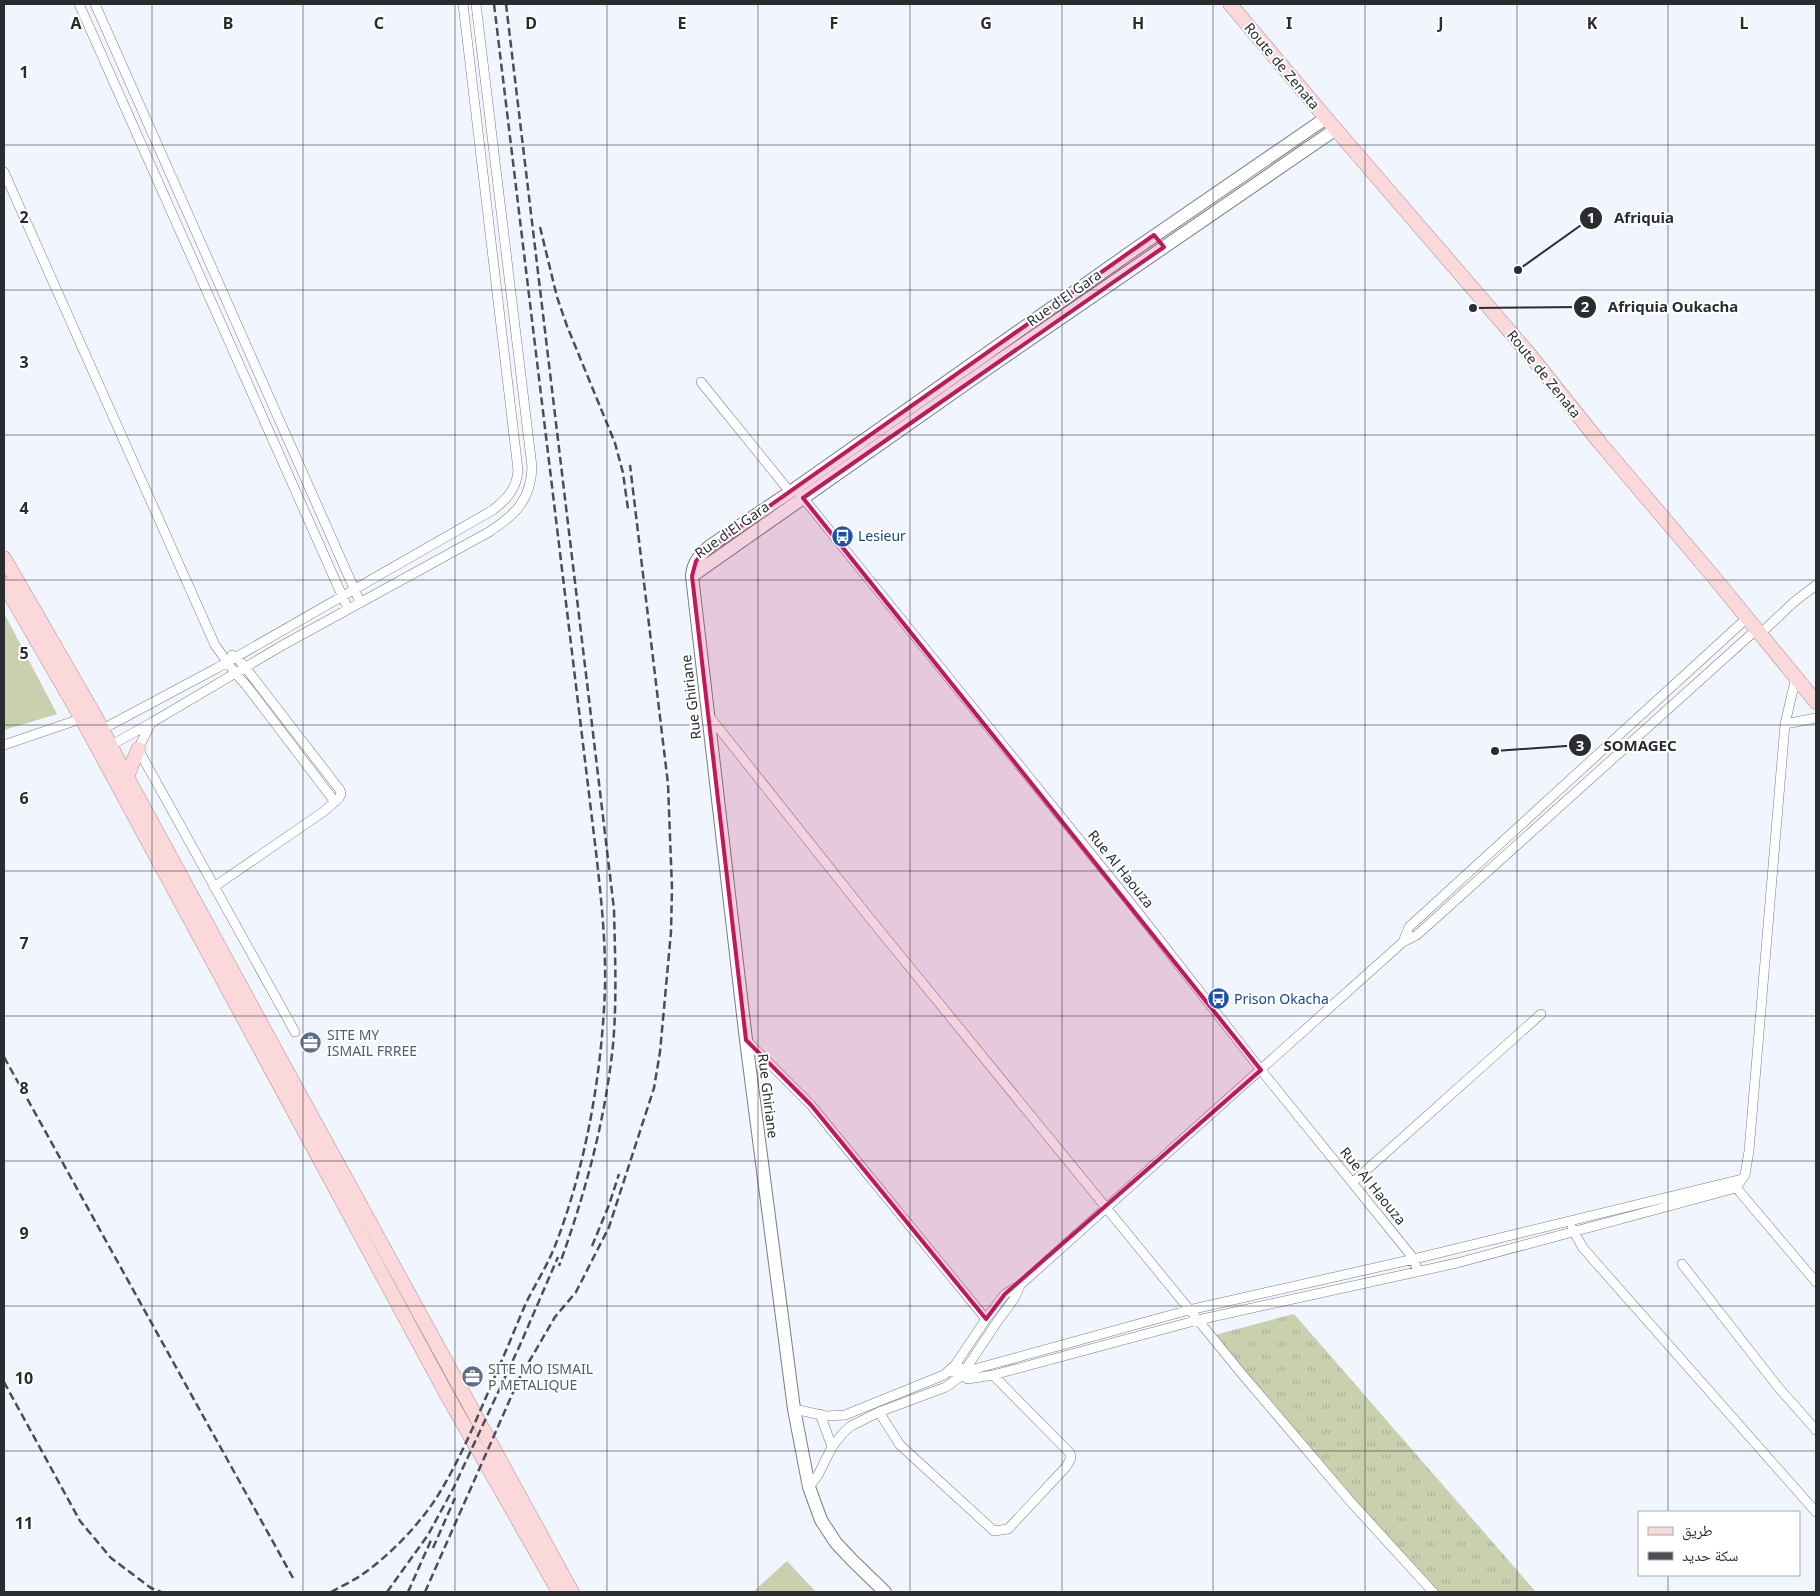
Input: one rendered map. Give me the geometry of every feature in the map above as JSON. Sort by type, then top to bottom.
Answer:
[{"type":"main road","name":"Route de Zenata","points":[[1230,4],[1530,355],[1597,439],[1816,702]]},
{"type":"main road","points":[[4,558],[448,1397],[560,1592]]},
{"type":"main road","points":[[4,584],[88,716]]},
{"type":"main road","points":[[105,749],[127,777],[572,1592]]},
{"type":"main road","points":[[127,777],[138,749]]},
{"type":"street","points":[[79,4],[348,609]]},
{"type":"street","points":[[95,4],[360,602]]},
{"type":"street","points":[[96,733],[236,657],[493,510],[515,487],[518,470],[463,4]]},
{"type":"street","points":[[105,749],[360,602],[489,532],[514,512],[526,497],[531,481],[532,467],[476,4]]},
{"type":"street","name":"Rue d'El Gara","points":[[692,576],[796,493],[1154,235],[1326,118]]},
{"type":"street","name":"Rue d'El Gara","points":[[796,493],[1164,247],[1336,129]]},
{"type":"street","points":[[4,172],[212,640],[226,662],[246,685],[335,802]]},
{"type":"street","points":[[1154,235],[1164,247]]},
{"type":"street","points":[[222,327],[236,321]]},
{"type":"street","name":"Rue Al Haouza","points":[[701,382],[796,493],[1129,901],[1261,1070],[1414,1259],[1418,1272]]},
{"type":"street","points":[[503,501],[514,512]]},
{"type":"street","name":"Rue Ghiriane","points":[[692,576],[746,1040],[794,1409],[808,1487],[821,1520],[836,1543],[885,1592]]},
{"type":"street","points":[[794,1409],[834,1416],[845,1415],[936,1379],[952,1368],[1005,1294],[1020,1285],[1403,942],[1417,935],[1760,634],[1794,609],[1802,598],[1816,585]]},
{"type":"street","points":[[308,616],[314,628]]},
{"type":"street","points":[[1403,942],[1409,927],[1747,618]]},
{"type":"street","points":[[214,887],[311,821],[340,796],[340,790],[245,667],[236,657],[219,652]]},
{"type":"street","points":[[952,1368],[963,1373],[971,1380],[993,1376],[1198,1320],[1418,1272],[1574,1233],[1736,1188],[1745,1175],[1749,1151],[1785,724],[1796,677]]},
{"type":"street","points":[[4,745],[88,716]]},
{"type":"street","points":[[708,716],[878,929],[1189,1310],[1344,1493],[1433,1592]]},
{"type":"street","points":[[1785,724],[1816,718]]},
{"type":"street","points":[[150,723],[138,749],[295,1032]]},
{"type":"street","points":[[1353,1182],[1541,1014]]},
{"type":"street","points":[[746,1040],[811,1106],[986,1319]]},
{"type":"street","points":[[963,1373],[1189,1310],[1414,1259],[1729,1180],[1742,1179]]},
{"type":"street","points":[[1729,1180],[1816,1282]]},
{"type":"street","points":[[1570,1221],[1574,1233],[1583,1248],[1816,1512]]},
{"type":"street","points":[[1682,1264],[1778,1387],[1816,1430]]},
{"type":"street","points":[[808,1487],[818,1475],[832,1447],[851,1426],[879,1412],[946,1387],[963,1373],[1014,1299],[1020,1285]]},
{"type":"street","points":[[879,1412],[900,1445],[994,1531],[1008,1529],[1066,1468],[1070,1453],[993,1376]]},
{"type":"street","points":[[820,1414],[832,1447]]},
{"type":"highlighted area","points":[[1154,235],[1164,247],[803,498],[1261,1070],[1005,1294],[986,1319],[811,1105],[746,1040],[692,576],[696,561],[704,552]]},
{"type":"green space","points":[[4,613],[57,714],[4,730]]},
{"type":"green space","points":[[1294,1314],[1536,1592],[1432,1592],[1211,1336]]},
{"type":"green space","points":[[787,1561],[816,1592],[753,1592]]},
{"type":"railway","points":[[331,1592],[357,1578],[370,1568],[391,1551],[410,1531],[435,1500],[462,1450],[527,1301],[552,1253],[566,1215],[584,1152],[600,1053],[605,988],[600,885],[494,4]]},
{"type":"railway","points":[[506,4],[614,909],[615,1011],[613,1045],[605,1102],[593,1157],[559,1266]]},
{"type":"railway","points":[[540,227],[557,297],[567,326],[615,443],[623,473],[628,509]]},
{"type":"railway","points":[[425,1592],[519,1379],[555,1317],[576,1292],[609,1227],[654,1088],[660,1052],[671,932],[672,888],[668,784],[630,465]]},
{"type":"railway","points":[[4,1057],[293,1578]]},
{"type":"railway","points":[[592,1246],[609,1205],[619,1174]]},
{"type":"railway","points":[[387,1592],[428,1535],[454,1487],[520,1345],[558,1257]]},
{"type":"railway","points":[[4,1382],[80,1521],[111,1558],[151,1588],[161,1592]]},
{"type":"railway","points":[[433,1548],[455,1498]]},
{"type":"railway","points":[[408,1592],[432,1538]]},
{"type":"place","name":"Afriquia","points":[[1518,270]]},
{"type":"place","name":"Afriquia Oukacha","points":[[1473,308]]},
{"type":"place","name":"Lesieur","points":[[842,536]]},
{"type":"place","name":"SOMAGEC","points":[[1495,751]]},
{"type":"place","name":"Prison Okacha","points":[[1218,999]]},
{"type":"place","name":"SITE MY ISMAIL FRREE","points":[[311,1043]]},
{"type":"place","name":"SITE MO ISMAIL P METALIQUE","points":[[472,1377]]}]
